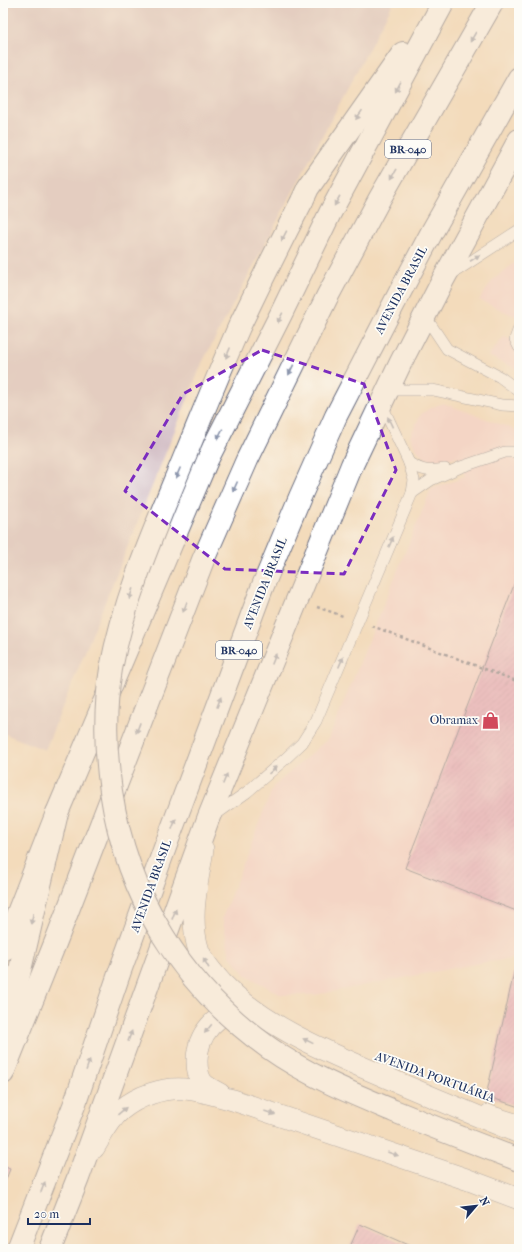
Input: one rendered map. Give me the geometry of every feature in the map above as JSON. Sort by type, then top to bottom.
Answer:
[{"type":"highway","points":[[438,3],[308,188],[244,316],[152,536],[131,591],[118,636],[107,694],[105,734],[109,780],[117,825],[124,852],[147,907],[162,935],[187,970],[209,996],[233,1020],[272,1050],[325,1081],[361,1097],[519,1160]]},
{"type":"highway","points":[[3,950],[57,813],[207,460],[330,213],[443,3]]},
{"type":"highway","name":"BR-040","points":[[3,1072],[59,933],[203,560],[247,460],[291,369],[380,198],[492,3]]},
{"type":"highway","name":"AVENIDA BRASIL","points":[[18,1249],[75,1103],[120,971],[262,588],[297,504],[336,416],[400,292],[519,78]]},
{"type":"highway","points":[[50,1249],[78,1178],[208,819],[298,601],[352,465],[384,397],[443,280],[519,140]]},
{"type":"highway","points":[[3,1042],[57,813]]},
{"type":"street","points":[[208,819],[195,895],[193,928],[200,952],[210,971],[228,990],[255,1011],[287,1031],[343,1058],[519,1133]]},
{"type":"street","points":[[233,1100],[208,1088],[199,1077],[197,1054],[199,1043],[204,1033],[221,1017],[242,1009],[255,1011]]},
{"type":"street","points":[[78,1178],[104,1130],[121,1110],[138,1099],[158,1092],[177,1089],[198,1091],[233,1100],[466,1179],[519,1199]]},
{"type":"lane","points":[[443,280],[519,230]]},
{"type":"lane","points":[[425,316],[447,349],[500,377],[519,391]]},
{"type":"lane","points":[[519,328],[515,339],[519,347]]},
{"type":"lane","points":[[208,819],[247,792],[302,743],[316,721],[412,493],[414,480],[384,397],[433,390],[502,405],[519,406]]},
{"type":"lane","points":[[412,493],[431,480],[461,467],[505,452],[519,452]]},
{"type":"lane","points":[[409,463],[420,469],[432,471],[461,467]]},
{"type":"lane","name":"AVENIDA PORTUÁRIA","points":[[343,1058],[485,1110],[519,1120]]},
{"type":"path","points":[[298,601],[358,621],[519,682]]},
{"type":"highlighted area","points":[[262,350],[364,384],[396,470],[344,574],[225,569],[125,491],[183,394]]},
{"type":"shaded area","points":[[3,3],[393,3],[203,361],[45,750],[3,733]]},
{"type":"shaded area","points":[[519,259],[519,318],[479,300],[493,280]]},
{"type":"shaded area","points":[[504,337],[517,342],[519,339],[519,370],[488,356]]},
{"type":"shaded area","points":[[443,403],[519,431],[519,958],[480,963],[315,995],[281,995],[246,975],[230,956],[222,918],[273,787],[329,738],[431,489],[465,477],[457,457],[437,461],[426,460],[415,448],[410,436],[421,414],[430,408]]},
{"type":"building","name":"Obramax","points":[[519,572],[519,912],[405,868]]},
{"type":"building","points":[[516,964],[519,964],[519,1107],[486,1096]]},
{"type":"building","points":[[3,1166],[10,1169],[3,1187]]},
{"type":"building","points":[[360,1224],[417,1249],[349,1249]]},
{"type":"place","name":"Obramax","points":[[491,720]]}]
